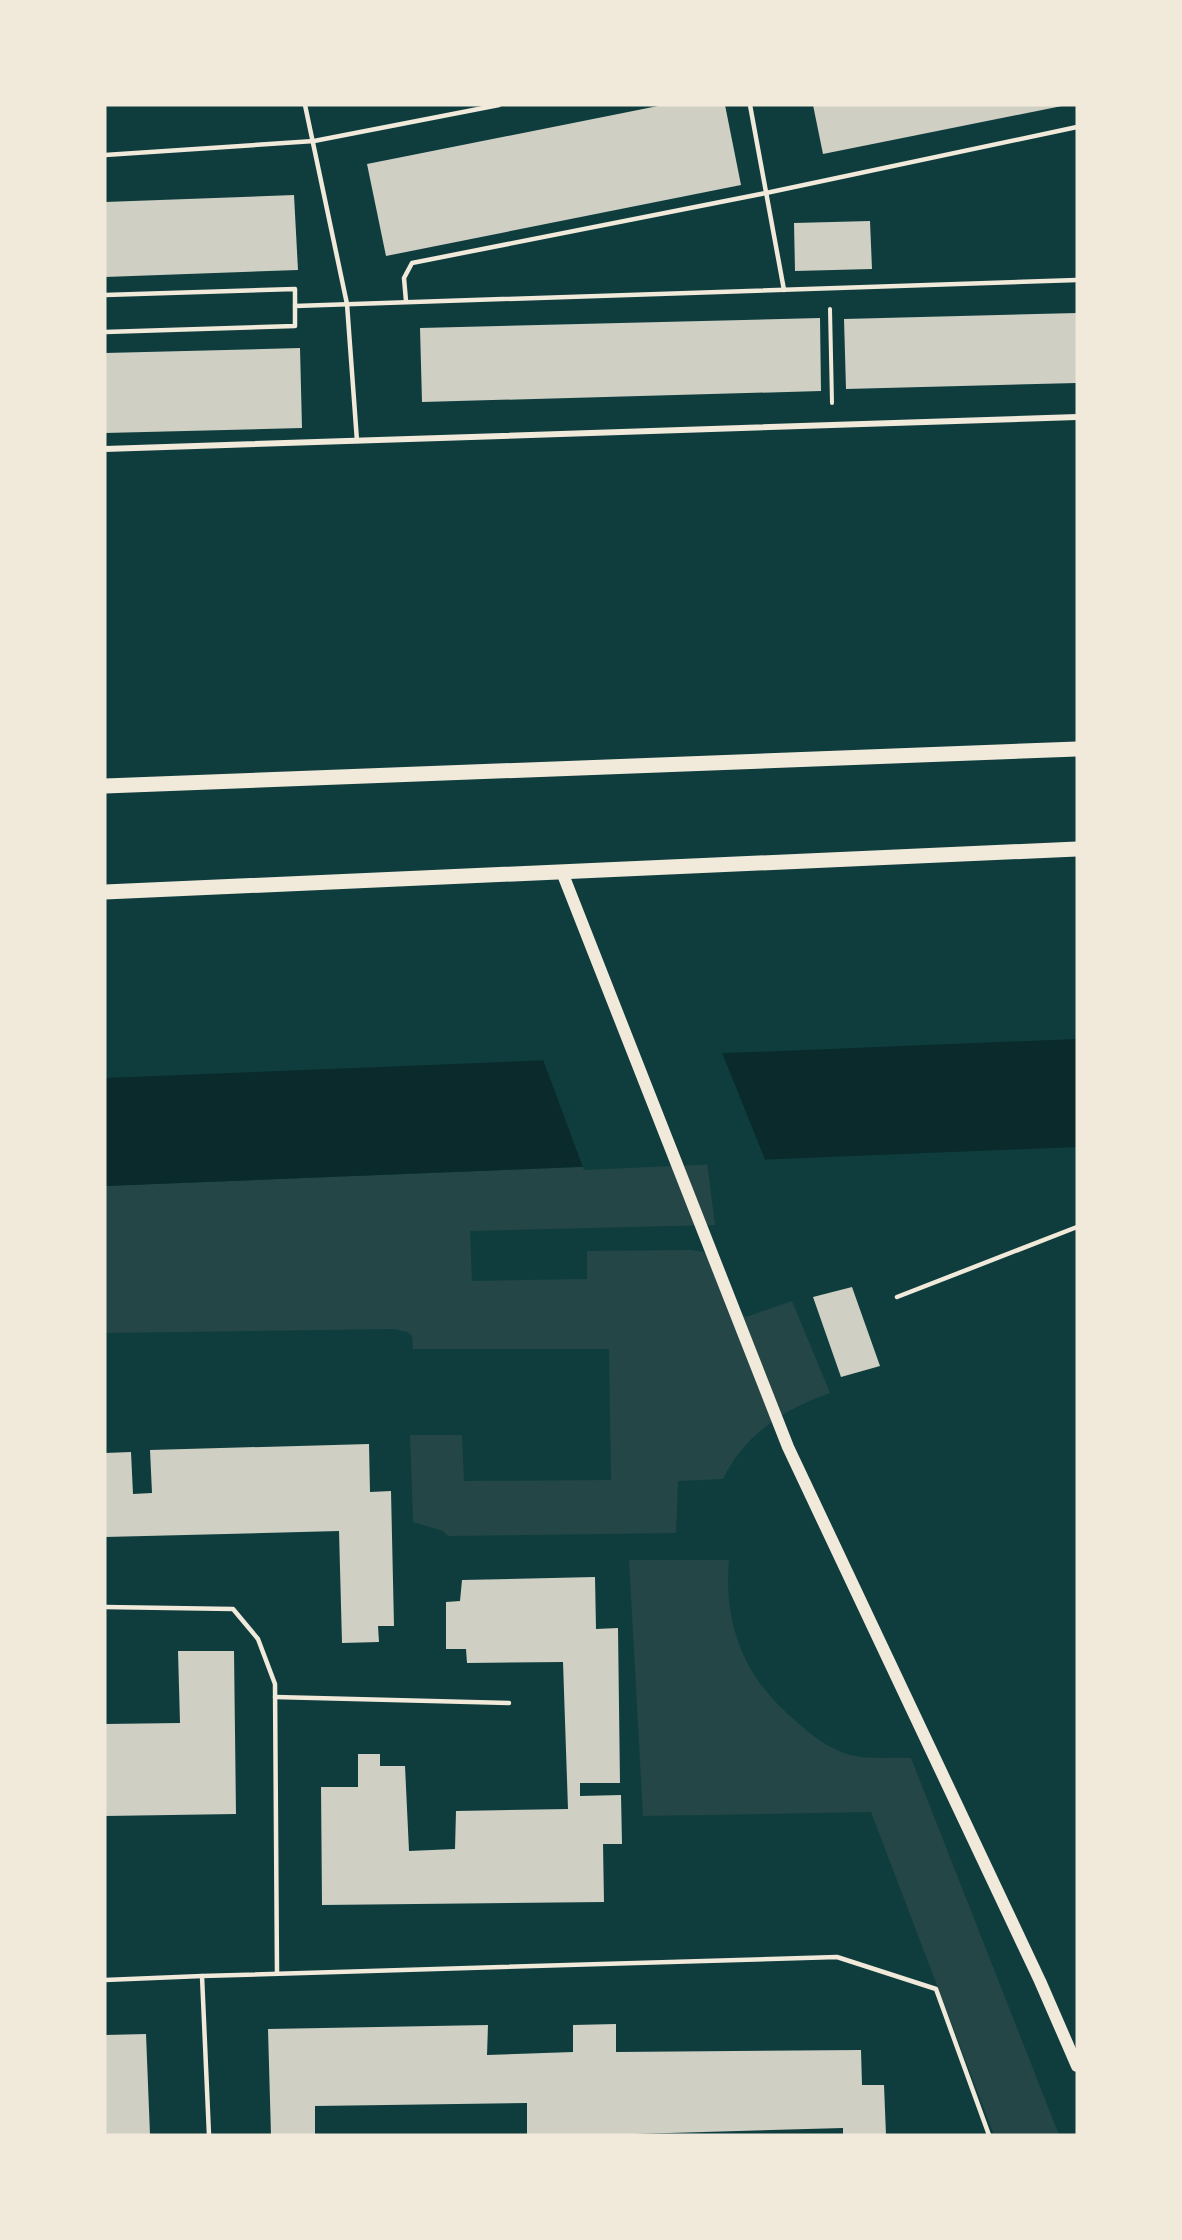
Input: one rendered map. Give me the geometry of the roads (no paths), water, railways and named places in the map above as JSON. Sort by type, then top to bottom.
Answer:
[{"type":"main road","points":[[105,786],[1077,749]]},
{"type":"main road","points":[[105,892],[1077,849]]},
{"type":"main road","points":[[562,872],[788,1447],[1040,1981],[1077,2066]]},
{"type":"street","points":[[105,449],[1077,417]]},
{"type":"lane","points":[[305,105],[347,304],[357,441]]},
{"type":"lane","points":[[105,155],[314,141],[499,105]]},
{"type":"lane","points":[[750,105],[784,290]]},
{"type":"lane","points":[[406,301],[404,278],[412,263],[766,193],[1077,127]]},
{"type":"lane","points":[[295,306],[1077,280]]},
{"type":"lane","points":[[105,295],[295,289],[296,326],[105,332]]},
{"type":"lane","points":[[897,1297],[1077,1227]]},
{"type":"lane","points":[[105,1607],[233,1609],[258,1638],[275,1684],[277,1972]]},
{"type":"lane","points":[[275,1697],[508,1703]]},
{"type":"lane","points":[[105,1980],[277,1972],[837,1957],[936,1989],[989,2135]]},
{"type":"lane","points":[[202,1976],[208,2135]]}]
